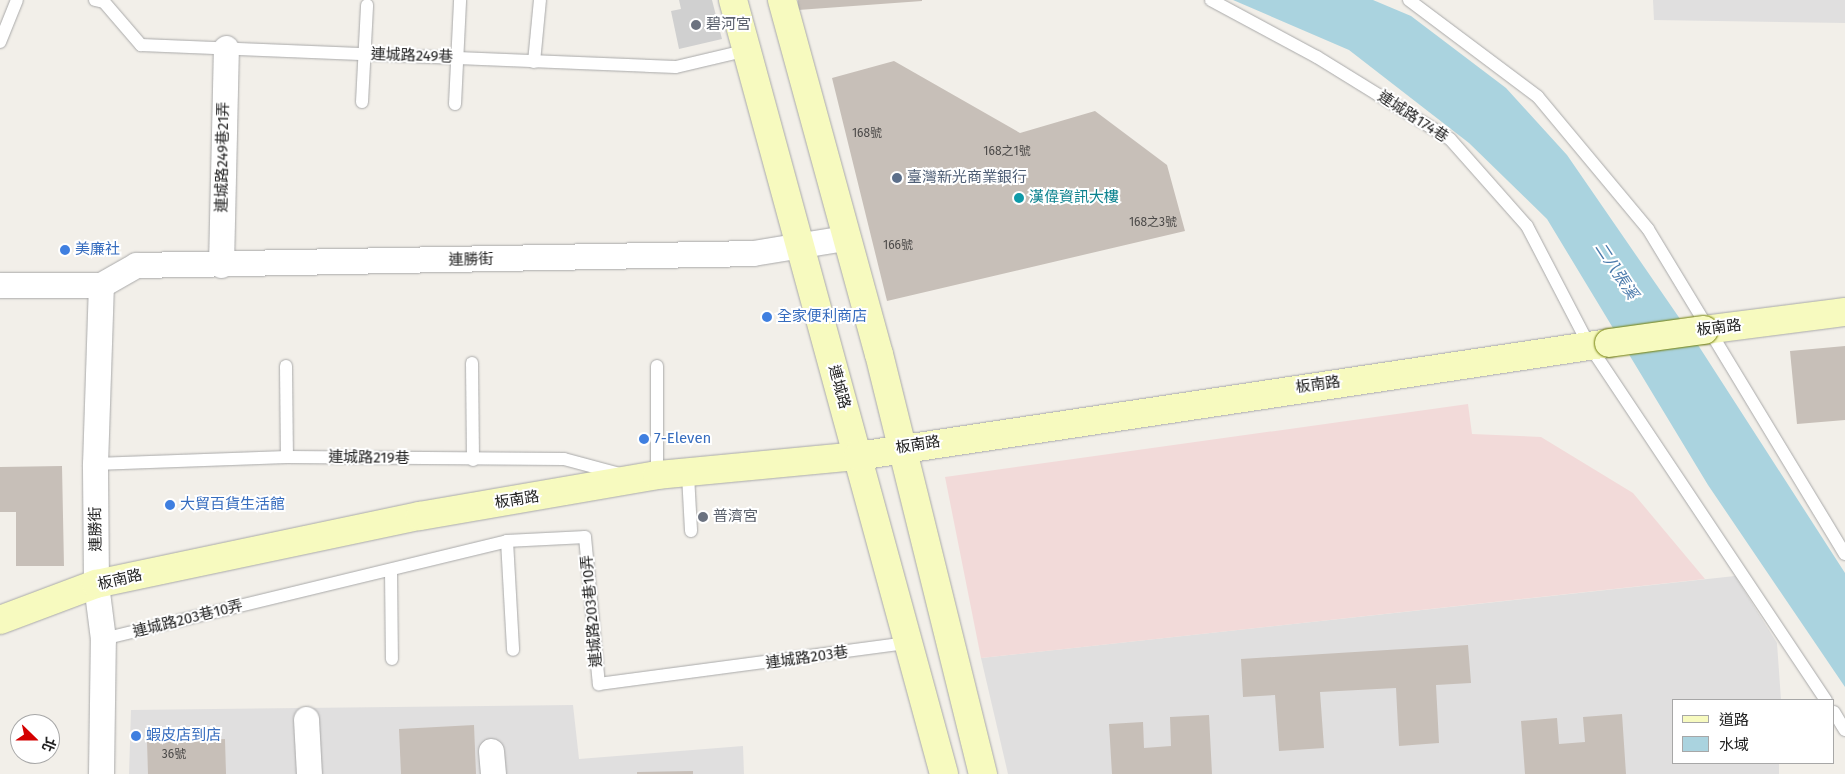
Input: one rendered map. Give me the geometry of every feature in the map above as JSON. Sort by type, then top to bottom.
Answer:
[{"type":"street","name":"連城路","points":[[733,0],[944,774]]},
{"type":"street","points":[[782,0],[900,447],[983,774]]},
{"type":"street","name":"連城路249巷21弄","points":[[221,265],[226,48]]},
{"type":"street","name":"連勝街","points":[[0,285],[101,285],[136,265],[221,265],[752,253],[802,248],[845,238]]},
{"type":"street","name":"連勝街","points":[[101,285],[95,464],[96,584],[103,639],[101,774]]},
{"type":"street","name":"板南路","points":[[0,620],[96,584],[420,516],[649,477],[688,475],[858,456],[900,447],[1599,344],[1845,312]]},
{"type":"street","points":[[306,719],[309,774]]},
{"type":"lane","points":[[0,42],[17,0]]},
{"type":"lane","name":"連城路249巷","points":[[95,0],[104,2],[141,45],[676,67],[748,50]]},
{"type":"lane","points":[[456,104],[460,0]]},
{"type":"lane","points":[[534,62],[540,0]]},
{"type":"lane","name":"連城路174巷","points":[[1211,0],[1317,57],[1450,139],[1527,226],[1599,344],[1825,699]]},
{"type":"lane","points":[[1409,0],[1538,97],[1648,229],[1845,554]]},
{"type":"lane","points":[[362,102],[367,5]]},
{"type":"lane","points":[[472,363],[473,460]]},
{"type":"lane","points":[[286,366],[287,457]]},
{"type":"lane","points":[[649,477],[657,366]]},
{"type":"lane","name":"連城路219巷","points":[[95,464],[287,457],[473,460],[564,459],[649,477]]},
{"type":"lane","points":[[688,475],[691,531]]},
{"type":"lane","name":"連城路203巷10弄","points":[[103,639],[507,541],[585,537],[599,684],[707,672]]},
{"type":"lane","points":[[507,541],[514,650]]},
{"type":"lane","points":[[391,570],[392,659]]},
{"type":"lane","name":"連城路203巷","points":[[707,672],[907,643]]},
{"type":"lane","points":[[1835,714],[1845,730]]},
{"type":"shaded area","name":"碧河宮","points":[[679,0],[712,0],[722,39],[679,49],[671,11],[681,9]]},
{"type":"shaded area","points":[[1653,0],[1845,0],[1845,23],[1654,20]]},
{"type":"shaded area","points":[[1468,404],[1472,434],[1541,437],[1633,493],[1705,579],[981,658],[945,477]]},
{"type":"shaded area","points":[[1735,576],[1777,643],[1781,699],[1672,699],[1672,764],[1779,764],[1779,774],[1008,774],[981,658]]},
{"type":"shaded area","points":[[573,705],[579,759],[743,746],[744,774],[129,774],[131,710]]},
{"type":"water","name":"二八張溪","points":[[1233,0],[1373,0],[1411,16],[1506,88],[1567,155],[1698,345],[1845,573],[1845,687],[1708,485],[1547,219],[1469,143],[1349,50]]},
{"type":"building","points":[[798,0],[922,0],[922,1],[798,10]]},
{"type":"building","name":"漢偉資訊大樓","points":[[894,61],[1020,133],[1095,111],[1167,165],[1185,231],[887,301],[832,78]]},
{"type":"building","points":[[1845,346],[1845,420],[1797,424],[1790,351]]},
{"type":"building","points":[[62,466],[64,566],[16,566],[16,512],[0,512],[0,467]]},
{"type":"building","points":[[1468,645],[1471,683],[1436,685],[1439,743],[1399,746],[1396,688],[1320,692],[1324,748],[1279,751],[1275,695],[1243,697],[1241,659]]},
{"type":"building","points":[[1622,714],[1626,774],[1525,774],[1521,721],[1557,718],[1559,744],[1585,742],[1583,717]]},
{"type":"building","points":[[1209,715],[1212,774],[1112,774],[1109,724],[1143,722],[1144,748],[1171,746],[1170,717]]},
{"type":"building","points":[[474,725],[476,774],[401,774],[399,729]]},
{"type":"building","points":[[225,739],[226,774],[148,774],[147,742]]},
{"type":"building","points":[[693,771],[693,774],[637,774],[637,772]]},
{"type":"place","name":"碧河宮","points":[[696,25]]},
{"type":"place","name":"臺灣新光商業銀行","points":[[897,178]]},
{"type":"place","name":"漢偉資訊大樓","points":[[1019,198]]},
{"type":"place","name":"美廉社","points":[[65,250]]},
{"type":"place","name":"全家便利商店","points":[[767,317]]},
{"type":"place","name":"7-Eleven","points":[[644,439]]},
{"type":"place","name":"大貿百貨生活館","points":[[170,505]]},
{"type":"place","name":"普濟宮","points":[[703,517]]},
{"type":"place","name":"蝦皮店到店","points":[[136,736]]}]
